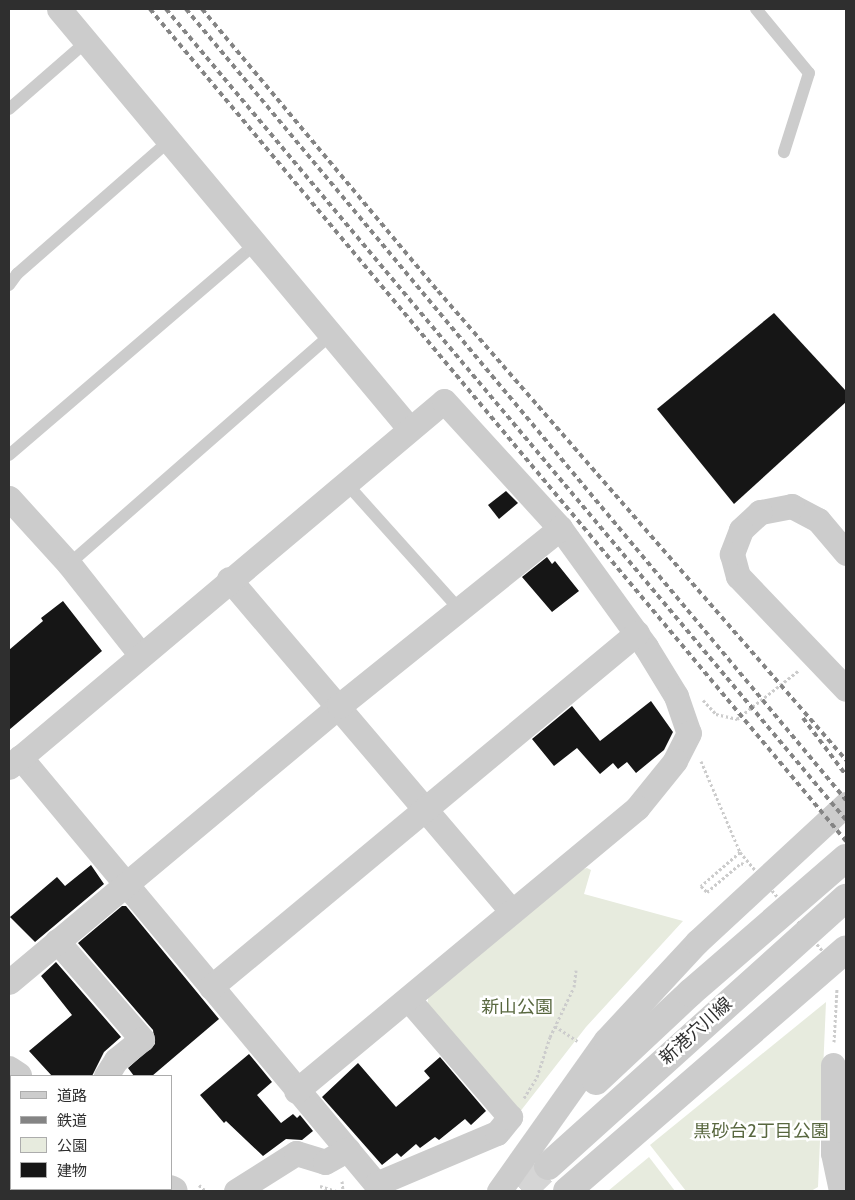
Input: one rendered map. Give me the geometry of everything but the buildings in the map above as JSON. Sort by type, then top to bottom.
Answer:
[{"type":"street","points":[[59,9],[409,428]]},
{"type":"street","points":[[296,1091],[638,808],[675,761],[689,732],[676,696],[637,633],[560,528],[444,401],[409,428],[14,762],[126,885],[296,1091],[348,1149],[376,1184],[497,1133],[510,1117],[408,1000]]},
{"type":"street","points":[[9,498],[69,564],[140,654]]},
{"type":"street","points":[[846,553],[818,520],[792,506],[760,512],[741,530],[732,554],[738,576],[818,656],[846,689]]},
{"type":"street","points":[[9,982],[339,706],[560,528]]},
{"type":"street","points":[[230,579],[512,912]]},
{"type":"street","points":[[212,987],[637,633]]},
{"type":"street","points":[[500,1191],[606,1040],[697,942],[846,804]]},
{"type":"street","name":"新港穴川線","points":[[596,1081],[690,994],[846,858]]},
{"type":"street","name":"新港穴川線","points":[[548,1166],[846,898]]},
{"type":"street","points":[[57,941],[142,1039],[116,1060],[107,1075]]},
{"type":"street","points":[[567,1191],[838,964]]},
{"type":"street","points":[[833,1066],[833,1153],[841,1191]]},
{"type":"street","points":[[236,1191],[296,1153],[325,1162],[348,1149]]},
{"type":"lane","points":[[756,9],[809,74],[784,152]]},
{"type":"lane","points":[[9,109],[86,42]]},
{"type":"lane","points":[[9,284],[17,274],[169,142]]},
{"type":"lane","points":[[9,455],[256,244]]},
{"type":"lane","points":[[69,564],[331,335]]},
{"type":"lane","points":[[346,483],[460,610]]},
{"type":"path","points":[[697,692],[716,714],[737,719],[818,656]]},
{"type":"path","points":[[689,732],[740,852],[838,964],[833,1066]]},
{"type":"path","points":[[740,852],[700,886],[707,892],[741,863]]},
{"type":"path","points":[[507,1113],[518,1105],[537,1077],[555,1026],[574,987],[576,970]]},
{"type":"path","points":[[555,1026],[580,1043]]},
{"type":"green space","name":"新山公園","points":[[587,868],[591,870],[584,894],[683,921],[586,1027],[519,1113],[427,1006],[429,993],[576,871]]},
{"type":"green space","name":"黒砂台2丁目公園","points":[[826,1002],[818,1187],[811,1191],[686,1191],[650,1145]]},
{"type":"green space","points":[[649,1157],[675,1191],[608,1191]]},
{"type":"tunnel","points":[[522,1191],[548,1166]]},
{"type":"railway","points":[[150,9],[846,841]]},
{"type":"railway","points":[[166,9],[846,820]]},
{"type":"railway","points":[[186,9],[846,800]]},
{"type":"railway","points":[[202,9],[438,291],[846,760]]},
{"type":"railway","points":[[803,718],[846,775]]}]
